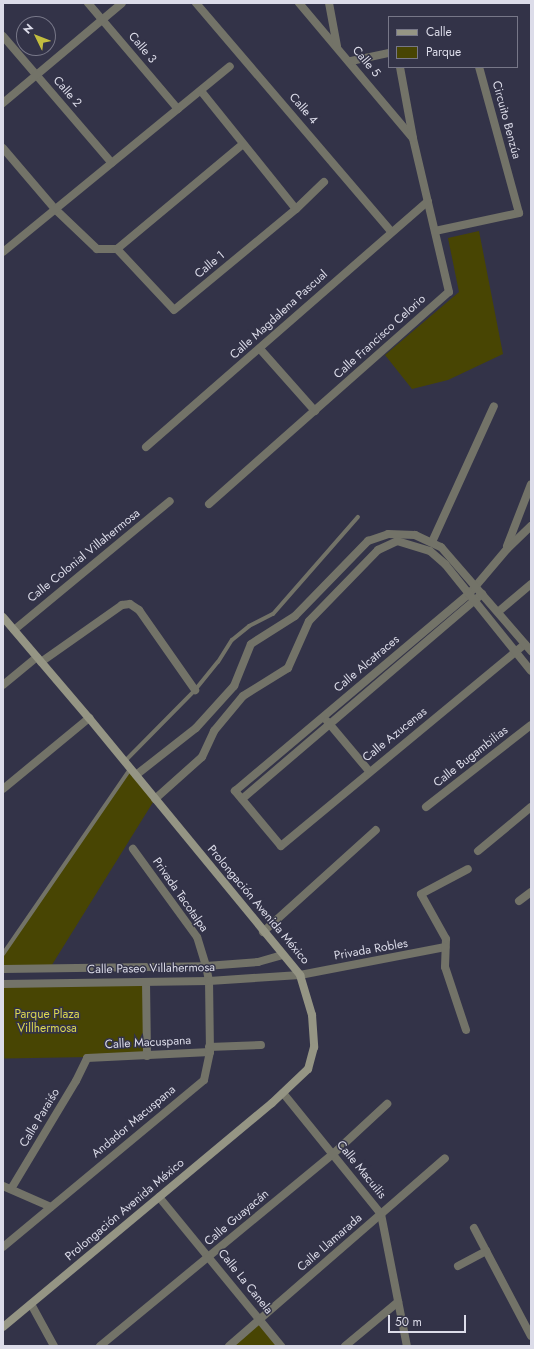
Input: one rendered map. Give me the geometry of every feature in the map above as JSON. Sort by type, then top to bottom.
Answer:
[{"type":"main road","name":"Prolongación Avenida México","points":[[3,617],[89,718],[263,932],[300,975],[312,1015],[314,1047],[308,1068],[283,1093],[3,1327]]},
{"type":"street","name":"Calle 3","points":[[88,3],[178,109]]},
{"type":"street","points":[[3,103],[122,3]]},
{"type":"street","name":"Calle 4","points":[[196,3],[391,232]]},
{"type":"street","name":"Calle 5","points":[[298,3],[350,62],[413,138]]},
{"type":"street","points":[[329,3],[337,47]]},
{"type":"street","name":"Calle 2","points":[[3,36],[112,163]]},
{"type":"street","points":[[350,62],[388,53]]},
{"type":"street","points":[[3,252],[230,66]]},
{"type":"street","name":"Calle Francisco Celorio","points":[[209,504],[449,292],[436,231],[413,138],[400,68]]},
{"type":"street","name":"Circuito Benzúa","points":[[436,231],[519,213],[479,68]]},
{"type":"street","points":[[201,91],[242,145],[296,209]]},
{"type":"street","points":[[3,148],[55,209],[97,249],[117,249],[242,145]]},
{"type":"street","name":"Calle 1","points":[[117,249],[174,310],[296,209],[324,182]]},
{"type":"street","name":"Calle Magdalena Pascual","points":[[146,447],[428,201]]},
{"type":"street","points":[[260,349],[315,411]]},
{"type":"street","points":[[432,542],[494,406]]},
{"type":"street","name":"Calle Alcatraces","points":[[506,549],[531,484]]},
{"type":"street","name":"Calle Colonial Villahermosa","points":[[14,630],[170,501]]},
{"type":"street","name":"Calle Alcatraces","points":[[482,594],[242,799],[235,791],[469,594],[506,549],[531,526]]},
{"type":"street","points":[[133,772],[196,728],[234,686],[251,644],[295,616],[368,541],[401,533],[415,535],[432,542],[454,559],[531,651]]},
{"type":"street","points":[[155,799],[202,757],[214,731],[243,696],[288,668],[309,621],[378,550],[397,541],[430,551],[445,564],[531,671]]},
{"type":"street","points":[[498,612],[531,584]]},
{"type":"street","points":[[3,685],[39,659],[122,605],[130,604],[139,610],[195,690]]},
{"type":"street","name":"Calle Azucenas","points":[[242,799],[281,846],[369,771],[525,644]]},
{"type":"street","points":[[323,717],[369,771]]},
{"type":"street","points":[[3,789],[89,718]]},
{"type":"street","name":"Calle Bugambilias","points":[[426,808],[531,725]]},
{"type":"street","points":[[478,851],[531,807]]},
{"type":"street","points":[[263,932],[376,830]]},
{"type":"street","name":"Privada Tacotalpa","points":[[133,849],[197,937],[209,981]]},
{"type":"street","points":[[466,1030],[444,967],[446,939],[421,894],[468,869]]},
{"type":"street","points":[[519,901],[531,892]]},
{"type":"street","name":"Privada Robles","points":[[300,975],[445,947]]},
{"type":"street","name":"Calle Paseo Villahermosa","points":[[3,969],[206,966],[258,962],[282,955]]},
{"type":"street","points":[[21,969],[21,984]]},
{"type":"street","name":"Calle Paseo Villahermosa","points":[[3,984],[209,981],[300,975]]},
{"type":"street","name":"Andador Macuspana","points":[[3,1247],[204,1080],[210,1049],[209,981]]},
{"type":"street","points":[[146,982],[147,1056]]},
{"type":"street","name":"Calle Macuspana","points":[[86,1058],[147,1056],[261,1045]]},
{"type":"street","name":"Calle Paraiśo","points":[[7,1187],[76,1081],[86,1058]]},
{"type":"street","name":"Calle Macuilis","points":[[283,1093],[381,1214],[407,1346]]},
{"type":"street","name":"Calle Guayacán","points":[[100,1346],[333,1154],[387,1104]]},
{"type":"street","name":"Calle Llamarada","points":[[229,1346],[446,1158]]},
{"type":"street","points":[[7,1187],[51,1207]]},
{"type":"street","name":"Calle La Canela","points":[[159,1197],[281,1346]]},
{"type":"street","points":[[474,1228],[531,1336]]},
{"type":"street","points":[[458,1266],[486,1251]]},
{"type":"street","points":[[345,1346],[398,1302]]},
{"type":"street","points":[[31,1304],[54,1346]]},
{"type":"lane","points":[[124,761],[195,690],[218,662],[232,640],[249,626],[273,614],[358,517]]},
{"type":"lane","points":[[3,954],[133,772]]},
{"type":"green space","points":[[479,231],[503,354],[448,380],[412,389],[385,355],[459,292],[448,238]]},
{"type":"green space","points":[[130,769],[155,799],[50,968],[3,969],[3,954]]},
{"type":"green space","name":"Parque Plaza Villhermosa","points":[[146,982],[147,1056],[4,1058],[3,984]]},
{"type":"green space","points":[[260,1319],[281,1346],[229,1346]]}]
